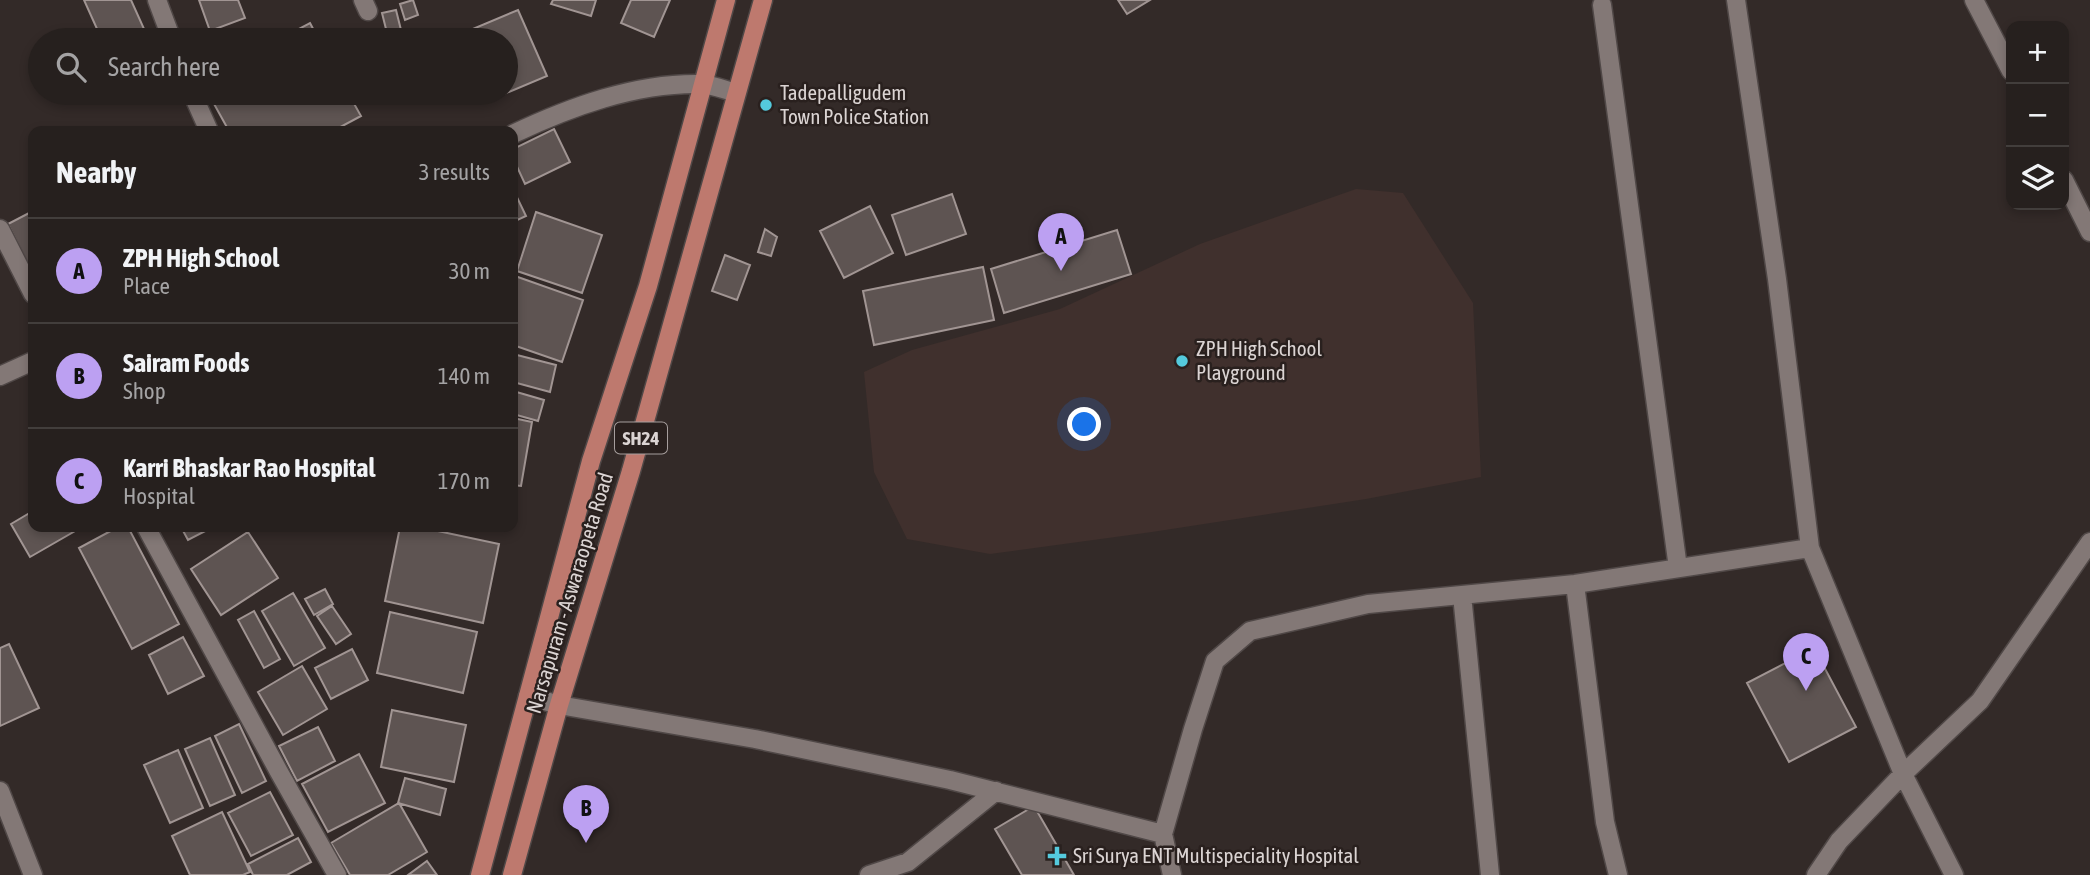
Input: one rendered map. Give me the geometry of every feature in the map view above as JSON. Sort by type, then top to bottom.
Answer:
[{"type":"main road","name":"Narsapuram - Aswaraopeta Road","points":[[480,875],[591,461],[648,286],[726,0]]},
{"type":"main road","name":"Narsapuram - Aswaraopeta Road","points":[[512,875],[559,705],[635,459],[763,0]]},
{"type":"street","points":[[157,0],[168,28]]},
{"type":"street","points":[[1736,0],[1777,279],[1810,548],[1903,774],[1954,875]]},
{"type":"street","points":[[1973,0],[2006,62]]},
{"type":"street","points":[[1602,5],[1678,568]]},
{"type":"street","points":[[518,132],[551,116],[635,90],[701,84],[736,93]]},
{"type":"street","points":[[197,105],[207,126]]},
{"type":"street","points":[[2069,190],[2090,232]]},
{"type":"street","points":[[0,229],[28,285]]},
{"type":"street","points":[[0,376],[28,364]]},
{"type":"street","points":[[149,532],[337,875]]},
{"type":"street","points":[[1816,875],[1839,841],[1903,774],[1980,701],[2090,542]]},
{"type":"street","points":[[1172,875],[1163,834],[1215,661],[1250,631],[1368,604],[1575,584],[1810,548]]},
{"type":"street","points":[[1575,584],[1605,822],[1619,875]]},
{"type":"street","points":[[1462,595],[1490,875]]},
{"type":"street","points":[[528,696],[559,705],[755,739],[996,790],[1163,834]]},
{"type":"street","points":[[869,875],[911,869],[996,790]]},
{"type":"street","points":[[0,791],[33,875]]},
{"type":"shaded area","name":"ZPH High School Playground","points":[[1356,189],[1403,193],[1473,303],[1481,477],[1366,499],[990,554],[907,539],[874,472],[864,372],[912,350],[1060,309],[1200,244]]},
{"type":"building","points":[[84,0],[131,0],[144,28],[97,28]]},
{"type":"building","points":[[199,0],[238,0],[245,18],[218,28],[209,28]]},
{"type":"building","points":[[413,0],[418,15],[405,20],[400,4]]},
{"type":"building","points":[[553,0],[596,0],[591,16],[551,4]]},
{"type":"building","points":[[631,0],[670,0],[654,37],[621,23]]},
{"type":"building","points":[[1118,0],[1150,0],[1127,14]]},
{"type":"building","points":[[396,10],[400,28],[386,28],[382,13]]},
{"type":"building","points":[[518,10],[547,76],[518,88],[518,28],[475,28]]},
{"type":"building","points":[[215,105],[355,105],[361,116],[342,126],[226,126]]},
{"type":"building","points":[[554,129],[570,162],[525,184],[518,169],[518,147]]},
{"type":"building","points":[[952,194],[966,234],[906,255],[892,215]]},
{"type":"building","points":[[518,199],[526,216],[518,220]]},
{"type":"building","points":[[870,206],[893,253],[844,278],[820,231]]},
{"type":"building","points":[[536,212],[602,235],[582,293],[518,271]]},
{"type":"building","points":[[28,214],[28,265],[8,224]]},
{"type":"building","points":[[765,229],[777,237],[771,256],[758,252]]},
{"type":"building","points":[[1117,230],[1131,274],[1004,313],[991,269]]},
{"type":"building","points":[[725,255],[750,265],[737,300],[712,291]]},
{"type":"building","points":[[983,267],[994,320],[874,345],[863,291]]},
{"type":"building","points":[[518,277],[583,300],[562,362],[518,347]]},
{"type":"building","points":[[518,355],[556,365],[550,392],[518,383]]},
{"type":"building","points":[[518,392],[544,400],[538,421],[518,415]]},
{"type":"building","points":[[518,419],[532,422],[521,486],[518,486]]},
{"type":"building","points":[[28,514],[28,532],[73,532],[30,557],[11,524]]},
{"type":"building","points":[[109,532],[131,532],[179,624],[132,649],[79,548]]},
{"type":"building","points":[[184,532],[203,532],[188,540]]},
{"type":"building","points":[[248,532],[278,578],[221,615],[191,569]]},
{"type":"building","points":[[399,532],[443,532],[499,544],[483,623],[385,601]]},
{"type":"building","points":[[325,589],[333,604],[314,615],[305,599]]},
{"type":"building","points":[[293,593],[325,648],[294,666],[262,611]]},
{"type":"building","points":[[332,606],[351,634],[336,644],[317,616]]},
{"type":"building","points":[[254,611],[280,659],[264,668],[238,620]]},
{"type":"building","points":[[390,612],[477,632],[463,693],[377,673]]},
{"type":"building","points":[[183,637],[204,676],[168,694],[149,655]]},
{"type":"building","points":[[9,644],[39,708],[0,726],[0,648]]},
{"type":"building","points":[[1814,648],[1856,727],[1789,762],[1747,683]]},
{"type":"building","points":[[352,649],[368,680],[331,699],[315,668]]},
{"type":"building","points":[[302,666],[327,709],[283,735],[258,692]]},
{"type":"building","points":[[392,710],[466,725],[454,782],[381,767]]},
{"type":"building","points":[[239,724],[266,781],[242,793],[215,736]]},
{"type":"building","points":[[318,727],[335,761],[297,781],[279,746]]},
{"type":"building","points":[[210,738],[235,795],[210,806],[185,749]]},
{"type":"building","points":[[178,750],[203,808],[170,823],[144,765]]},
{"type":"building","points":[[359,754],[385,803],[328,832],[302,784]]},
{"type":"building","points":[[405,778],[446,789],[440,815],[398,803]]},
{"type":"building","points":[[270,792],[293,835],[251,856],[228,813]]},
{"type":"building","points":[[399,803],[427,852],[388,875],[350,875],[331,843]]},
{"type":"building","points":[[1034,806],[1074,875],[1022,875],[995,829]]},
{"type":"building","points":[[222,812],[250,872],[243,875],[190,875],[172,836]]},
{"type":"building","points":[[298,838],[311,862],[287,875],[253,875],[248,864]]},
{"type":"building","points":[[427,861],[437,875],[408,875]]},
{"type":"place","name":"Tadepalligudem Town Police Station","points":[[766,105]]},
{"type":"place","name":"ZPH High School","points":[[1061,271]]},
{"type":"place","name":"ZPH High School Playground","points":[[1182,361]]},
{"type":"place","name":"Karri Bhaskar Rao Hospital","points":[[1806,691]]},
{"type":"place","name":"Sairam Foods","points":[[586,843]]},
{"type":"place","name":"Sri Surya ENT Multispeciality Hospital","points":[[1057,856]]}]
